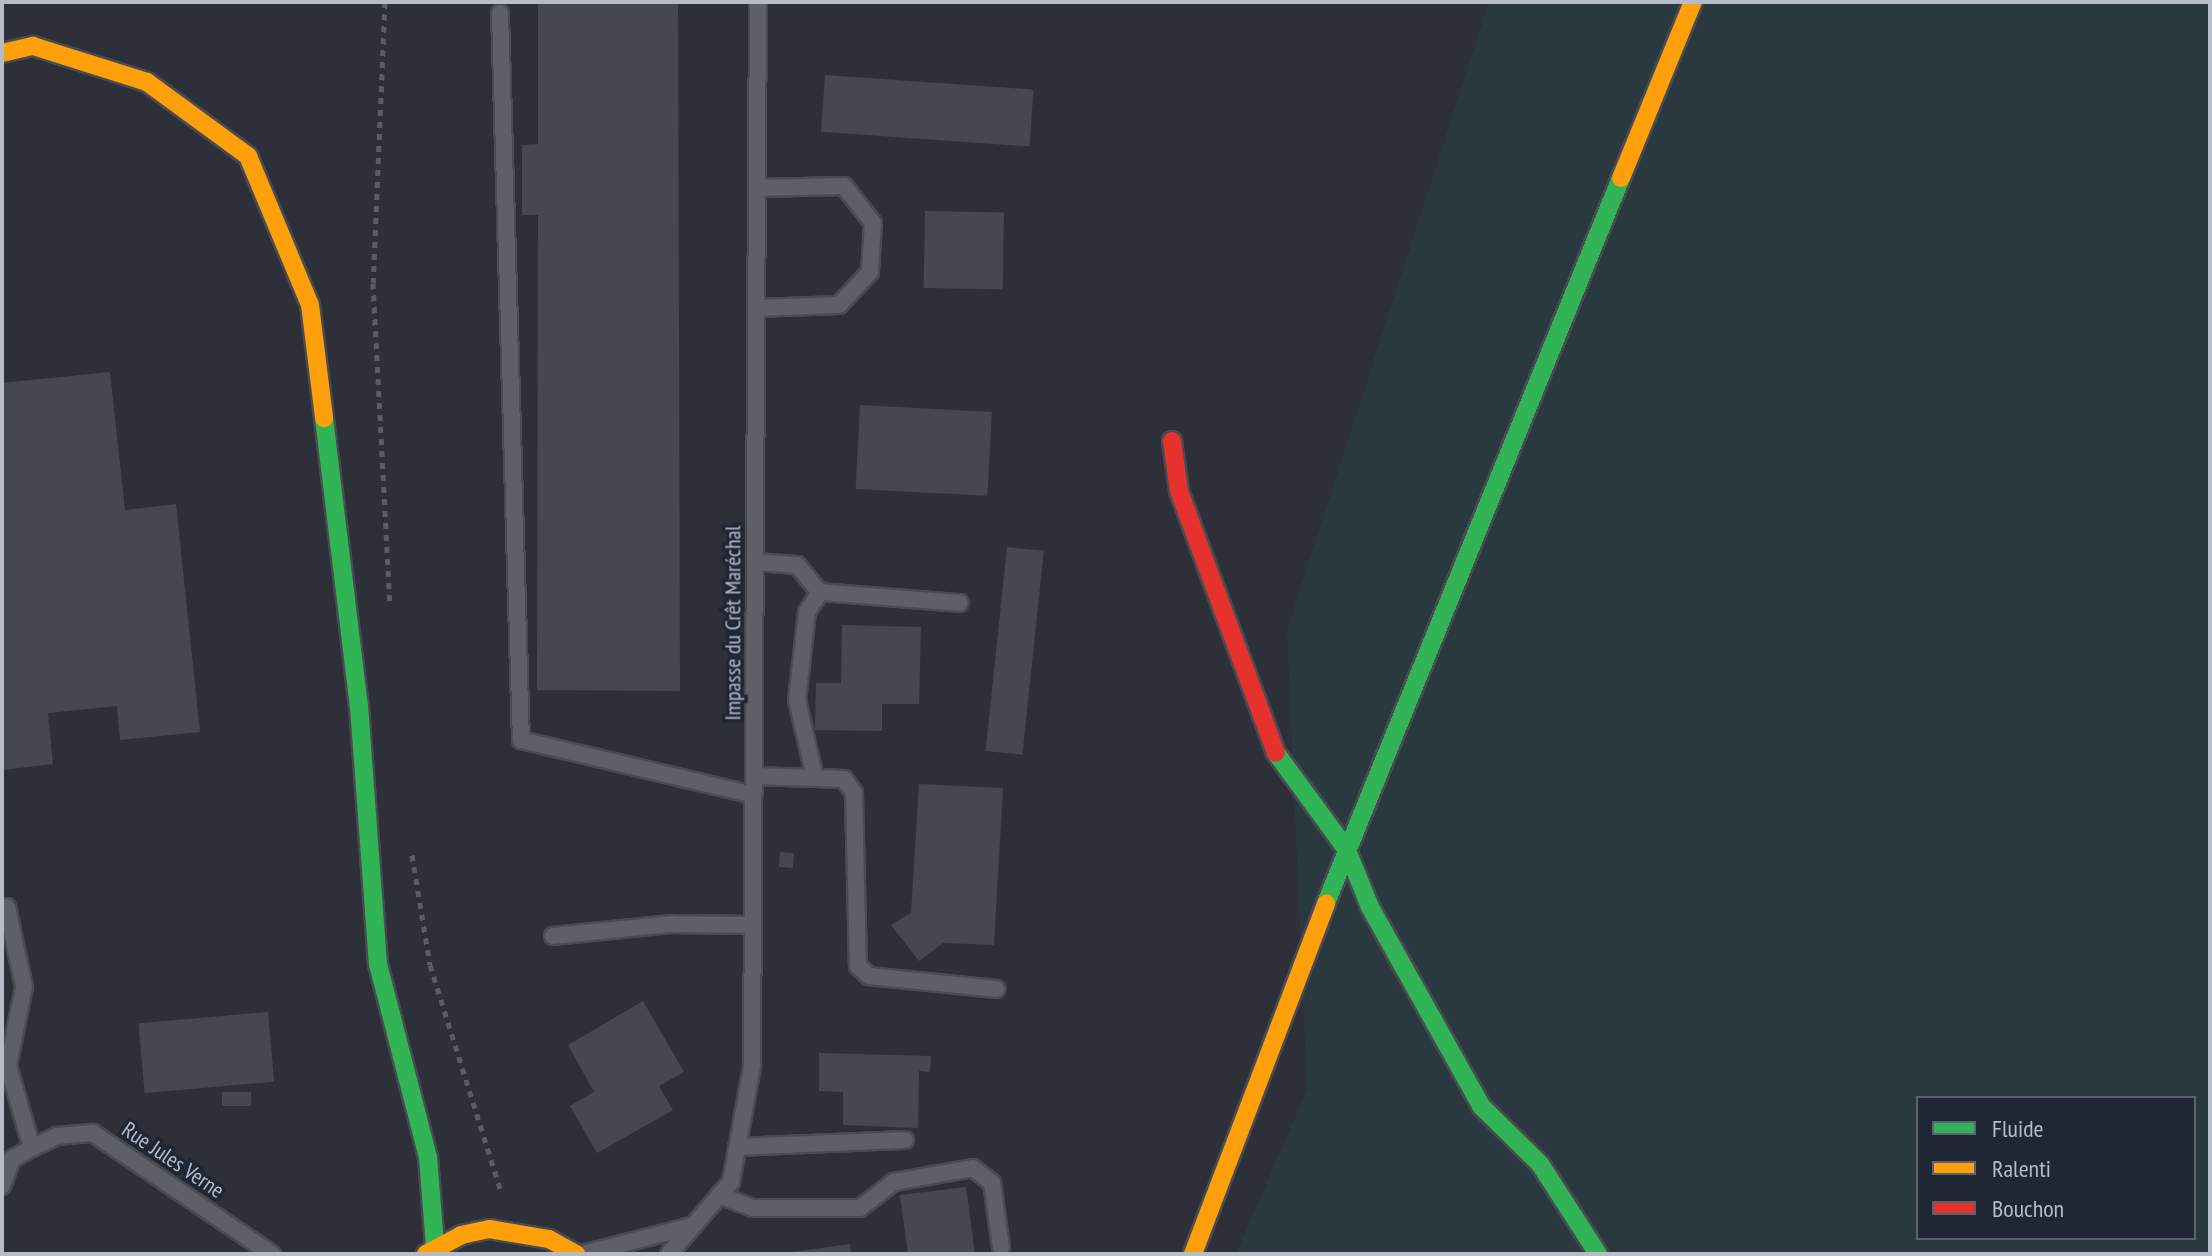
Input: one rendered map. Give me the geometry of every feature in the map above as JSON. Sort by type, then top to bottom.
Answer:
[{"type":"main road","points":[[1193,1254],[1347,850],[1693,2]]},
{"type":"main road","points":[[2,53],[33,46],[147,82],[248,156],[310,305],[359,706],[378,964],[428,1157],[430,1250],[489,1229],[517,1230],[549,1239],[576,1254]]},
{"type":"main road","points":[[1172,441],[1179,491],[1275,752],[1347,850],[1370,907],[1481,1106],[1540,1164],[1598,1254]]},
{"type":"lane","name":"Impasse du Crêt Maréchal","points":[[669,1254],[731,1182],[752,1066],[758,2]]},
{"type":"lane","points":[[500,13],[521,740],[754,795]]},
{"type":"lane","points":[[757,308],[839,305],[870,272],[873,223],[844,186],[758,188]]},
{"type":"lane","points":[[755,562],[797,565],[820,592],[960,603]]},
{"type":"lane","points":[[815,778],[797,700],[807,612],[820,592]]},
{"type":"lane","points":[[754,776],[844,779],[854,793],[858,966],[869,976],[996,989]]},
{"type":"lane","points":[[2,1186],[12,1159],[32,1148],[5,1065],[24,987],[7,907]]},
{"type":"lane","points":[[553,936],[672,924],[753,925]]},
{"type":"lane","name":"Rue Jules Verne","points":[[32,1148],[57,1136],[93,1133],[272,1254]]},
{"type":"lane","points":[[737,1147],[905,1140]]},
{"type":"lane","points":[[719,1195],[753,1208],[860,1208],[894,1182],[973,1168],[992,1183],[1001,1247]]},
{"type":"lane","points":[[583,1254],[691,1226]]},
{"type":"path","points":[[385,2],[373,283],[390,617]]},
{"type":"path","points":[[411,845],[430,965],[497,1183],[517,1230]]},
{"type":"shaded area","points":[[1489,2],[2210,2],[2210,1254],[1236,1254],[1307,1090],[1287,630]]},
{"type":"building","points":[[538,2],[678,2],[680,691],[537,690],[538,215],[522,215],[522,145],[538,144]]},
{"type":"building","points":[[825,75],[1033,90],[1030,146],[821,132]]},
{"type":"building","points":[[925,211],[1004,212],[1003,289],[924,288]]},
{"type":"building","points":[[110,372],[125,510],[176,504],[200,732],[120,740],[117,706],[48,713],[53,764],[2,770],[2,383]]},
{"type":"building","points":[[860,405],[992,412],[987,496],[856,489]]},
{"type":"building","points":[[1007,547],[1044,551],[1022,755],[986,751]]},
{"type":"building","points":[[842,625],[921,627],[919,704],[882,704],[882,731],[815,730],[816,683],[841,683]]},
{"type":"building","points":[[919,784],[1003,788],[994,945],[943,943],[919,961],[891,925],[911,913]]},
{"type":"building","points":[[780,852],[794,853],[793,868],[779,867]]},
{"type":"building","points":[[643,1001],[684,1072],[659,1086],[673,1110],[597,1153],[570,1106],[594,1092],[568,1045]]},
{"type":"building","points":[[268,1012],[274,1082],[145,1093],[138,1023]]},
{"type":"building","points":[[819,1053],[931,1056],[930,1072],[919,1071],[918,1128],[843,1125],[843,1092],[819,1091]]},
{"type":"building","points":[[222,1092],[251,1092],[251,1106],[222,1106]]},
{"type":"building","points":[[966,1187],[975,1254],[908,1254],[900,1195]]},
{"type":"building","points":[[850,1244],[851,1254],[792,1254],[792,1252]]},
{"type":"traffic: fast","points":[[1326,903],[1621,178]]},
{"type":"traffic: fast","points":[[324,418],[359,706],[378,964],[428,1157],[435,1246]]},
{"type":"traffic: fast","points":[[1276,753],[1347,850],[1370,907],[1481,1106],[1540,1164],[1598,1254]]},
{"type":"traffic: slow","points":[[1621,178],[1693,2]]},
{"type":"traffic: slow","points":[[2,53],[33,46],[147,82],[248,156],[310,305],[324,418]]},
{"type":"traffic: slow","points":[[1193,1254],[1326,903]]},
{"type":"traffic: slow","points":[[426,1254],[461,1235],[489,1229],[549,1239],[576,1254]]},
{"type":"traffic: jam","points":[[1172,441],[1179,491],[1276,753]]}]
